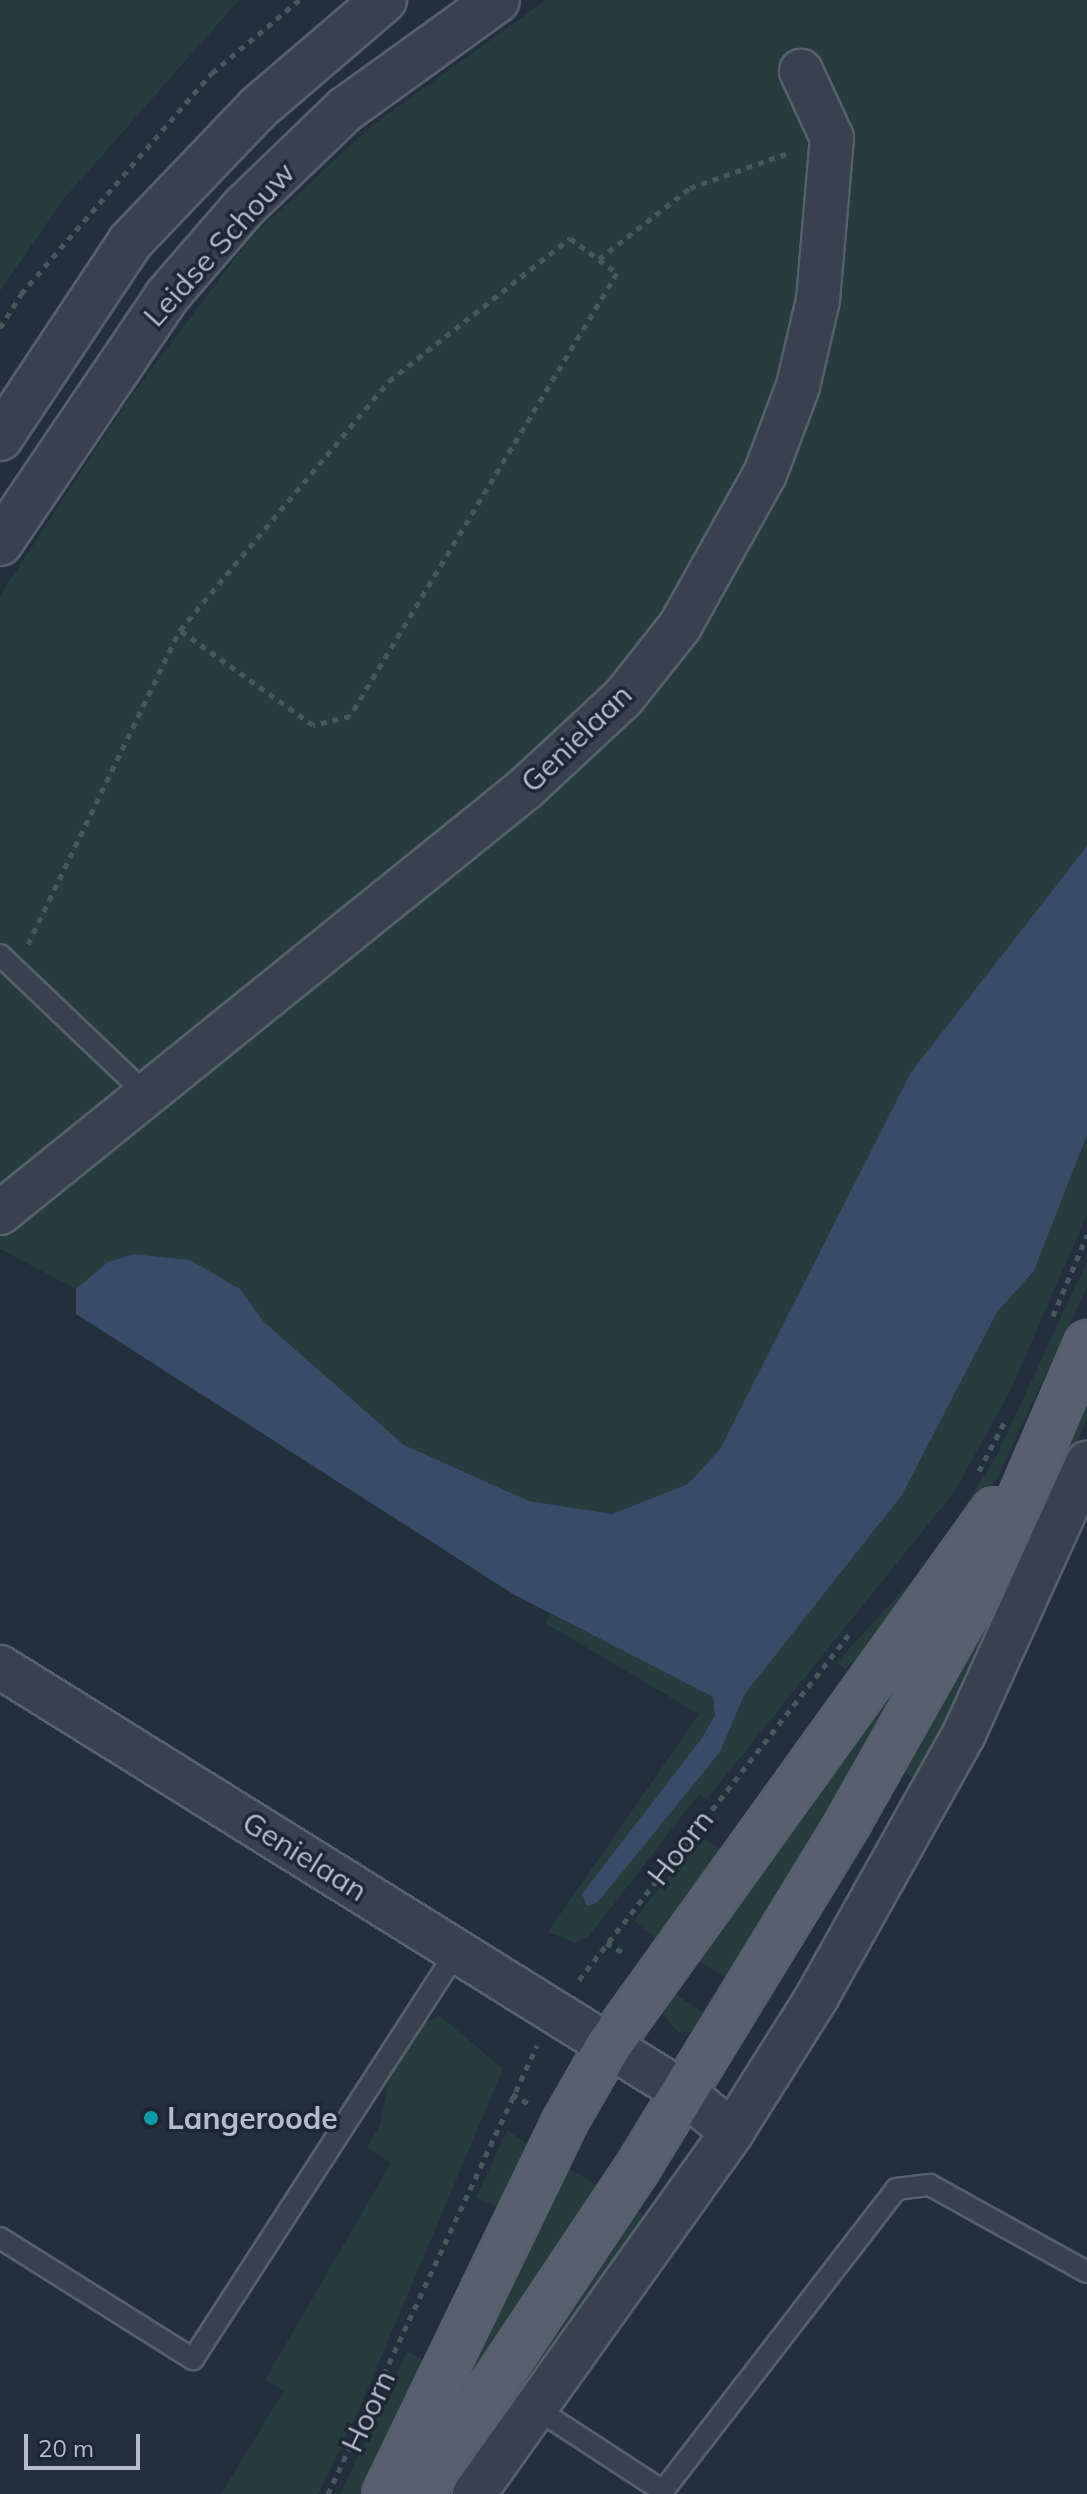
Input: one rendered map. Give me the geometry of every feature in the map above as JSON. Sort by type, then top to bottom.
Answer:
[{"type":"main road","name":"Hoorn","points":[[420,2494],[683,2092],[849,1821],[985,1580],[1038,1448],[1068,1334]]},
{"type":"main road","name":"Hoorn","points":[[385,2494],[563,2125],[609,2045],[1038,1448]]},
{"type":"street","name":"Leidse Schouw","points":[[0,438],[130,242],[258,108],[384,0]]},
{"type":"street","name":"Leidse Schouw","points":[[0,543],[167,296],[244,207],[346,109],[497,0]]},
{"type":"street","name":"Genielaan","points":[[0,1213],[526,788],[623,698],[680,626],[725,557],[798,386],[818,300],[832,138],[801,71]]},
{"type":"street","points":[[474,2494],[732,2132],[917,1823],[1087,1463]]},
{"type":"street","name":"Genielaan","points":[[0,1667],[609,2045]]},
{"type":"street","points":[[609,2045],[683,2092],[732,2132]]},
{"type":"lane","points":[[0,955],[146,1094]]},
{"type":"lane","points":[[0,2238],[193,2359],[458,1950]]},
{"type":"lane","points":[[537,2409],[663,2491],[896,2189],[930,2185],[1087,2272]]},
{"type":"path","points":[[0,328],[212,73],[299,0]]},
{"type":"path","points":[[599,259],[690,188],[832,138]]},
{"type":"path","points":[[15,970],[180,630],[389,381],[570,238],[617,273],[350,716],[313,725],[180,630]]},
{"type":"path","points":[[1068,1334],[1087,1235]]},
{"type":"path","points":[[973,1480],[1012,1407]]},
{"type":"path","name":"Hoorn","points":[[328,2494],[554,2012],[852,1631]]},
{"type":"green space","points":[[0,0],[239,0],[62,201],[0,291]]},
{"type":"green space","points":[[546,0],[1087,0],[1087,846],[911,1072],[720,1449],[688,1484],[612,1514],[529,1501],[404,1445],[264,1322],[240,1289],[190,1260],[134,1254],[108,1263],[76,1289],[0,1249],[0,596],[124,406],[252,236],[373,125]]},
{"type":"green space","points":[[1087,1135],[1087,1214],[1011,1389],[955,1491],[706,1800],[699,1794],[589,1936],[576,1943],[548,1932],[699,1714],[545,1623],[551,1614],[713,1697],[715,1714],[702,1738],[583,1901],[593,1906],[720,1752],[744,1695],[902,1495],[997,1312],[1034,1271]]},
{"type":"green space","points":[[1087,1261],[1087,1287],[997,1478],[911,1610],[845,1669],[836,1663],[930,1561],[997,1455]]},
{"type":"green space","points":[[1087,1395],[1087,1420],[1026,1557],[925,1774],[913,1778],[897,1768]]},
{"type":"green space","points":[[963,1573],[739,1986],[684,1952]]},
{"type":"green space","points":[[701,1835],[725,1854],[658,1940],[634,1921]]},
{"type":"green space","points":[[664,1987],[717,2021],[699,2032],[678,2032],[660,2011]]},
{"type":"green space","points":[[440,2016],[503,2069],[357,2414],[318,2494],[221,2494],[284,2391],[265,2380],[391,2163],[367,2147],[380,2125],[393,2059],[414,2027]]},
{"type":"green space","points":[[507,2130],[536,2149],[500,2208],[476,2198]]},
{"type":"green space","points":[[560,2163],[608,2192],[408,2494]]},
{"type":"green space","points":[[628,2205],[648,2218],[456,2494],[436,2494]]},
{"type":"green space","points":[[407,2352],[425,2361],[370,2494],[340,2494]]},
{"type":"water","points":[[1087,846],[1087,1135],[1034,1271],[997,1312],[902,1495],[744,1695],[720,1752],[597,1903],[587,1906],[582,1894],[702,1738],[715,1715],[713,1697],[513,1594],[76,1314],[76,1289],[108,1262],[134,1254],[190,1260],[240,1289],[264,1322],[404,1445],[529,1501],[612,1514],[688,1484],[720,1449],[911,1072]]},
{"type":"place","name":"Langeroode","points":[[151,2118]]}]
